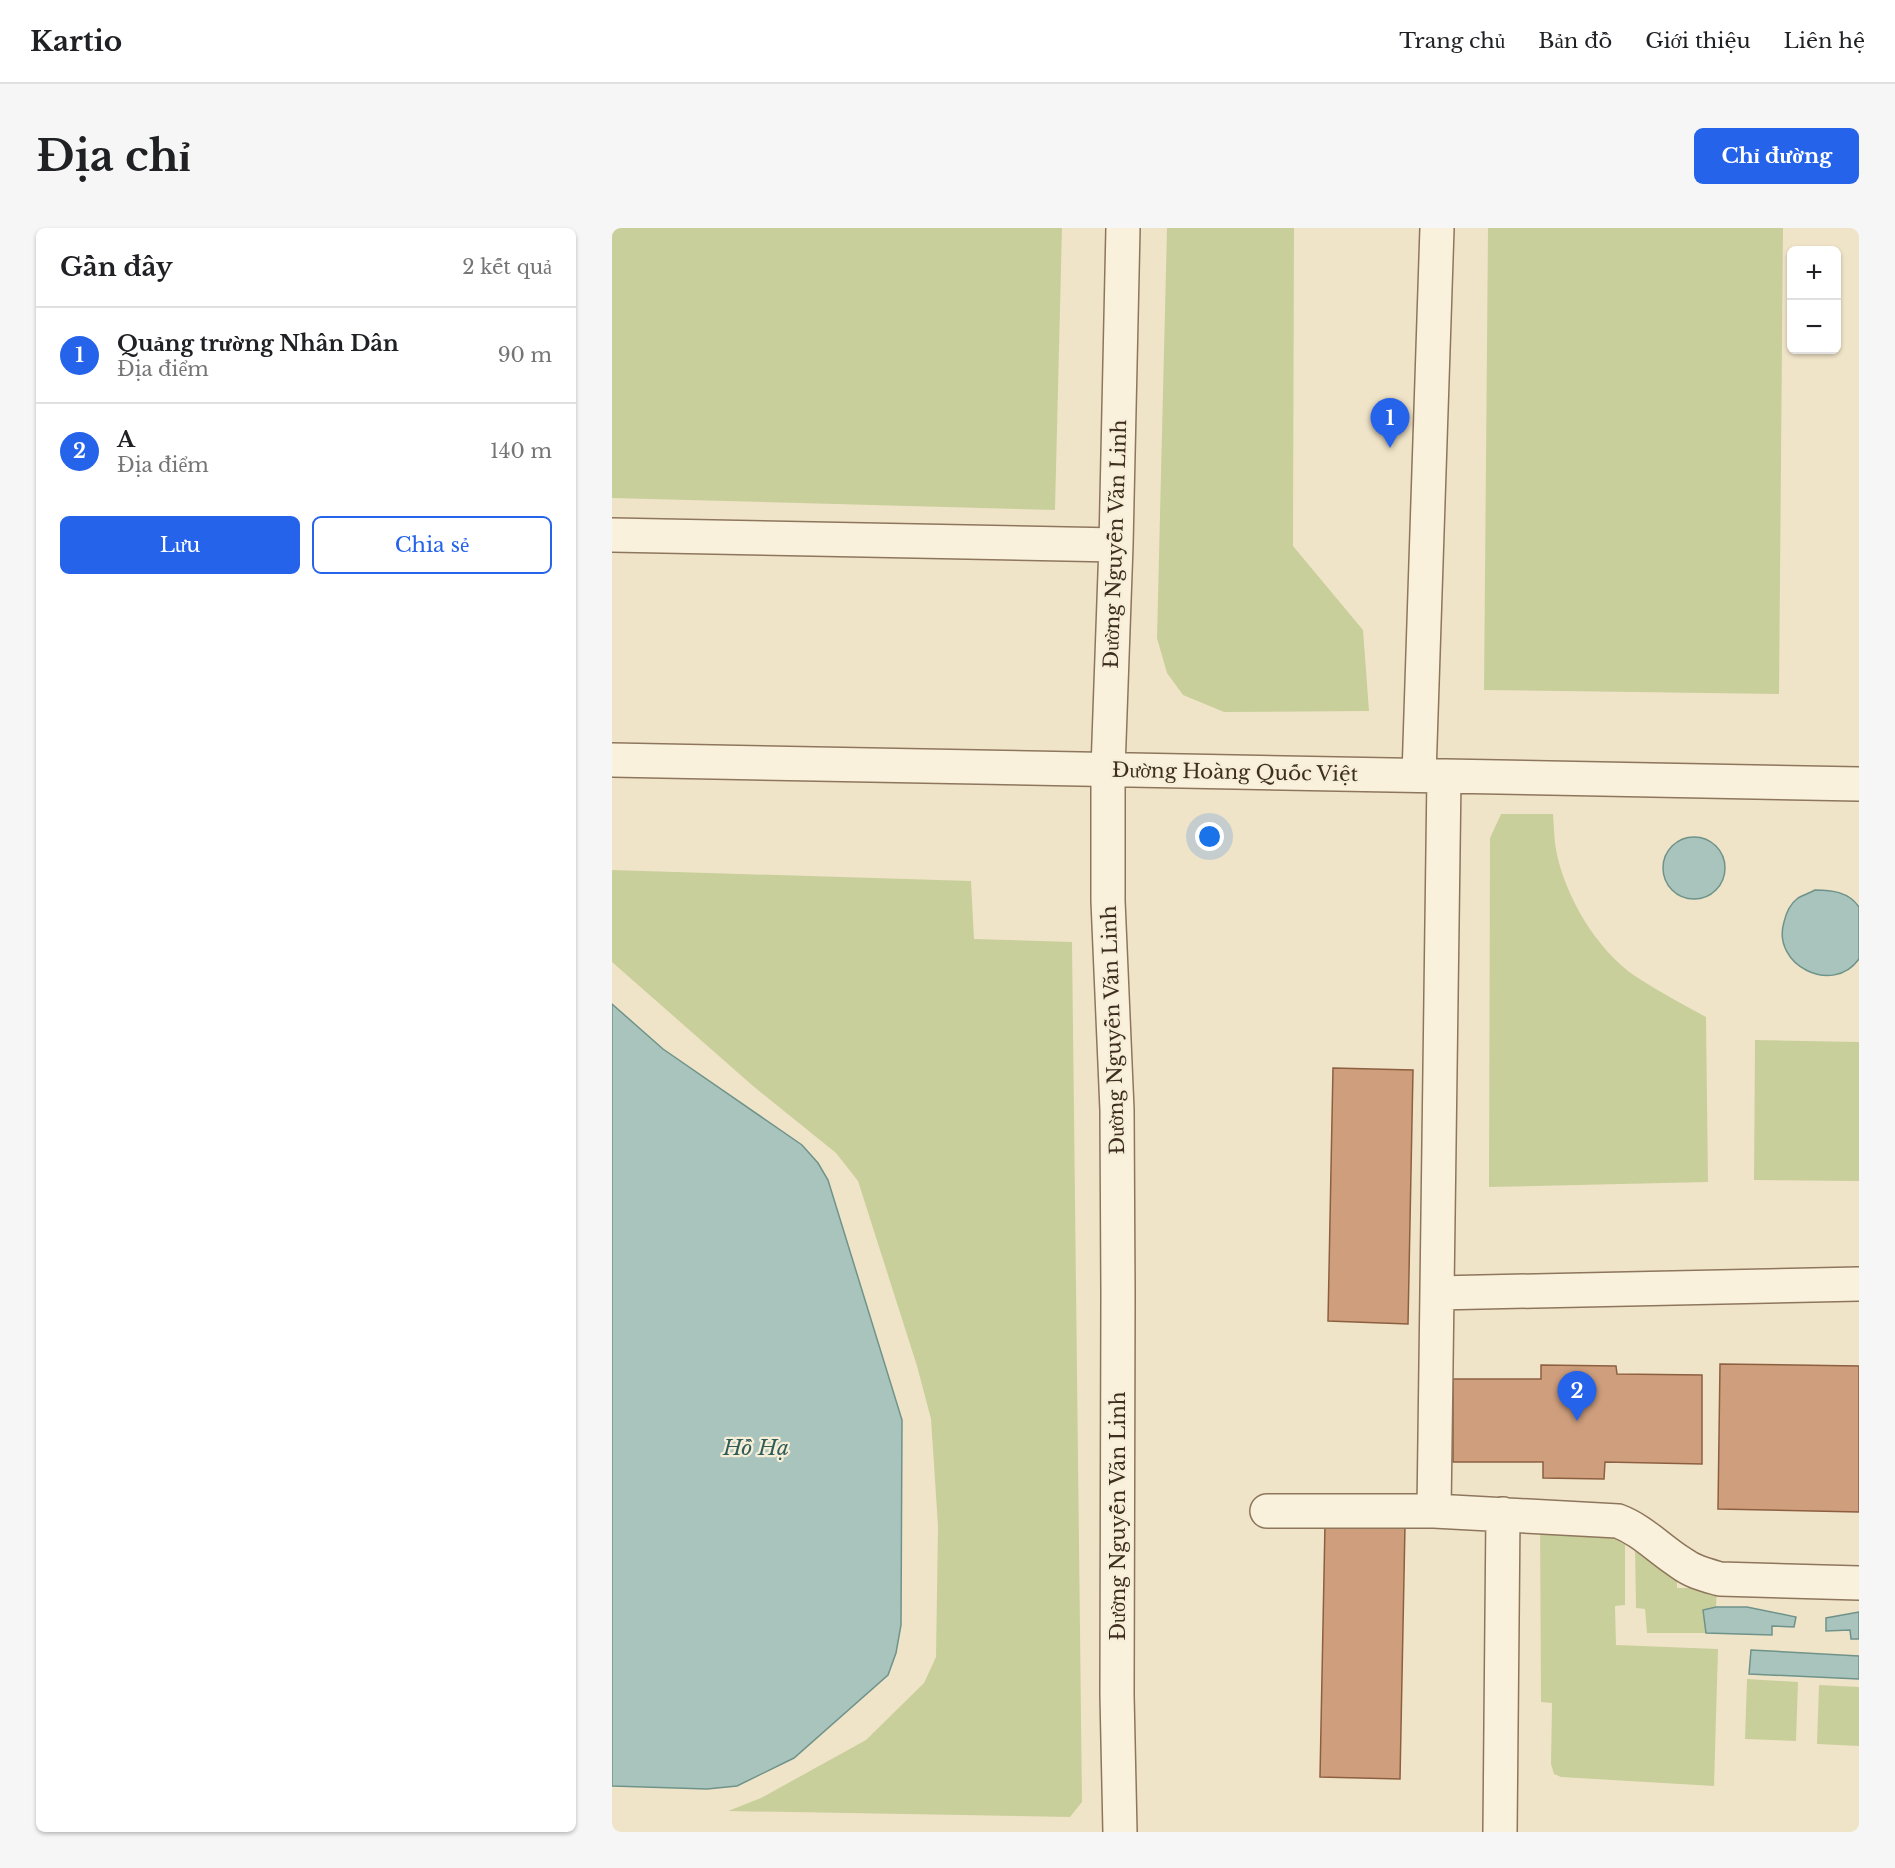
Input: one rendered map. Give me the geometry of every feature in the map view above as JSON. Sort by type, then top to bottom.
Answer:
[{"type":"street","name":"Đường Nguyễn Văn Linh","points":[[1120,1832],[1117,1695],[1117,1144],[1108,901],[1108,769],[1123,228]]},
{"type":"street","points":[[1434,1511],[1437,1293],[1432,776],[1437,228]]},
{"type":"street","points":[[612,535],[1116,545]]},
{"type":"street","name":"Đường Hoàng Quốc Việt","points":[[612,759],[1859,784]]},
{"type":"street","points":[[1437,1293],[1859,1284]]},
{"type":"street","points":[[1267,1511],[1434,1511],[1618,1521],[1641,1532],[1682,1564],[1720,1579],[1859,1583]]},
{"type":"street","points":[[1500,1832],[1503,1514]]},
{"type":"green space","points":[[612,228],[1062,228],[1055,510],[612,498]]},
{"type":"green space","points":[[1167,228],[1294,228],[1293,546],[1363,630],[1369,711],[1224,712],[1183,695],[1167,673],[1157,638]]},
{"type":"green space","points":[[1488,228],[1783,228],[1779,694],[1484,690]]},
{"type":"green space","points":[[1501,814],[1553,814],[1555,846],[1560,868],[1575,903],[1595,936],[1621,965],[1635,976],[1706,1017],[1708,1182],[1489,1187],[1490,838]]},
{"type":"green space","points":[[612,870],[971,881],[974,939],[1072,942],[1082,1802],[1070,1817],[728,1811],[761,1798],[866,1740],[924,1683],[936,1657],[938,1526],[931,1419],[917,1366],[858,1181],[836,1153],[753,1086],[612,962]]},
{"type":"green space","points":[[1755,1040],[1859,1042],[1859,1181],[1754,1180]]},
{"type":"green space","points":[[1540,1516],[1625,1521],[1625,1605],[1615,1606],[1616,1645],[1718,1649],[1714,1786],[1561,1777],[1554,1774],[1551,1764],[1552,1703],[1541,1702]]},
{"type":"green space","points":[[1635,1547],[1677,1547],[1677,1588],[1717,1588],[1716,1607],[1703,1611],[1706,1633],[1647,1633],[1645,1609],[1636,1608]]},
{"type":"green space","points":[[1747,1679],[1798,1682],[1796,1741],[1745,1739]]},
{"type":"green space","points":[[1819,1685],[1859,1687],[1859,1746],[1817,1744]]},
{"type":"water","points":[[1694,837],[1711,842],[1716,846],[1720,851],[1725,868],[1720,885],[1716,890],[1711,894],[1694,899],[1677,894],[1672,890],[1668,885],[1663,868],[1668,851],[1672,846],[1677,842]]},
{"type":"water","points":[[1815,890],[1840,893],[1850,898],[1859,907],[1859,959],[1848,970],[1834,975],[1820,975],[1795,962],[1787,951],[1782,937],[1787,912],[1791,906],[1798,898]]},
{"type":"water","name":"Hồ Hạ","points":[[612,1004],[663,1049],[802,1145],[818,1163],[828,1180],[902,1420],[901,1625],[896,1653],[888,1675],[794,1758],[737,1786],[707,1789],[612,1786]]},
{"type":"water","points":[[1716,1607],[1747,1607],[1796,1617],[1794,1627],[1772,1626],[1772,1635],[1706,1633],[1703,1610]]},
{"type":"water","points":[[1859,1612],[1859,1639],[1851,1639],[1850,1630],[1826,1631],[1826,1618]]},
{"type":"water","points":[[1751,1650],[1859,1656],[1859,1679],[1749,1674]]},
{"type":"building","points":[[1333,1068],[1413,1070],[1408,1324],[1328,1321]]},
{"type":"building","points":[[1720,1364],[1859,1366],[1859,1512],[1718,1509]]},
{"type":"building","points":[[1541,1365],[1616,1366],[1617,1374],[1702,1375],[1702,1464],[1605,1462],[1604,1479],[1543,1478],[1543,1462],[1453,1462],[1453,1379],[1541,1379]]},
{"type":"building","points":[[1325,1524],[1405,1525],[1400,1779],[1320,1777]]},
{"type":"place","name":"Quảng trường Nhân Dân","points":[[1390,448]]},
{"type":"place","name":"A","points":[[1577,1421]]}]
